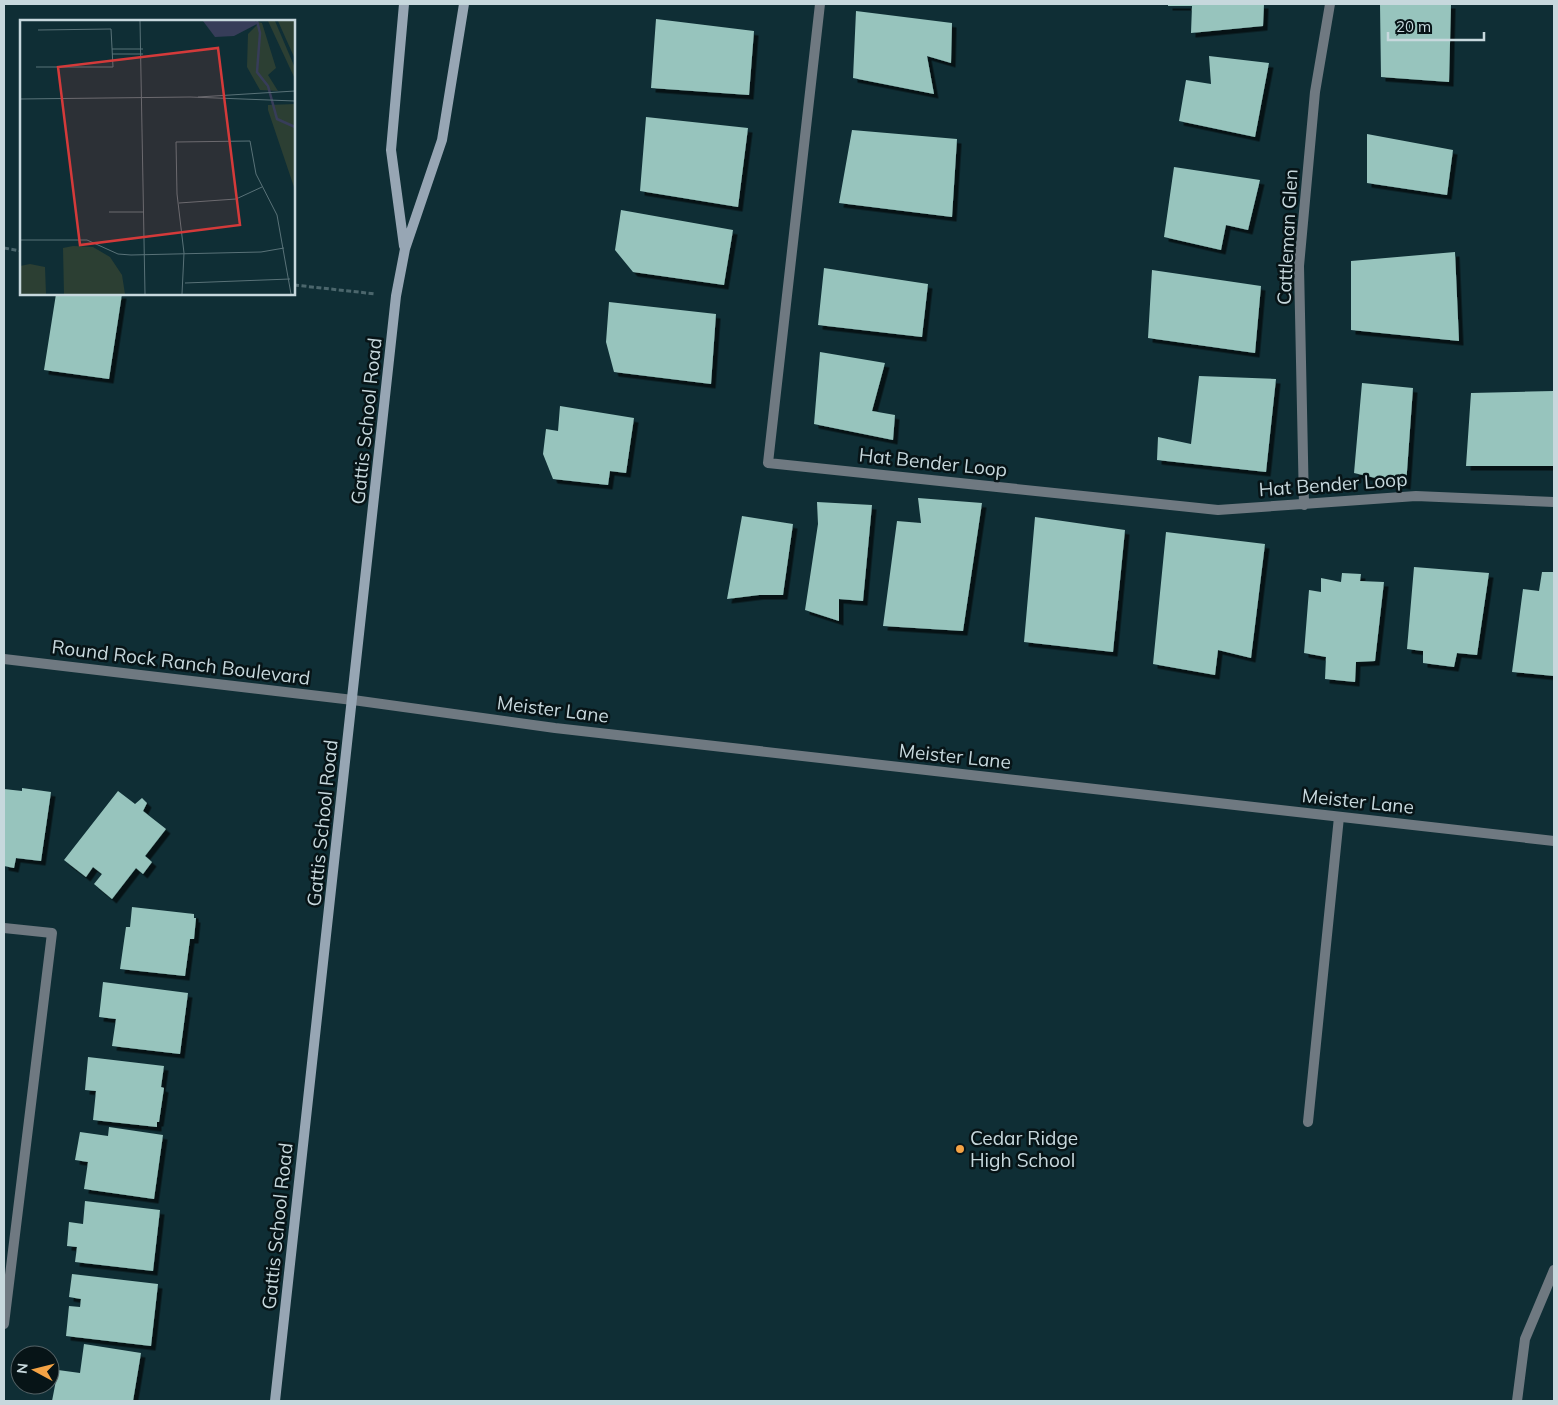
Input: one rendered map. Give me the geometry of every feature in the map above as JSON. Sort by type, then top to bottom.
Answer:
[{"type":"main road","name":"Gattis School Road","points":[[404,4],[391,150],[405,249]]},
{"type":"main road","name":"Gattis School Road","points":[[275,1401],[396,296],[405,249],[442,140],[464,4]]},
{"type":"street","name":"Hat Bender Loop","points":[[820,4],[768,463],[1218,510],[1416,496],[1554,502]]},
{"type":"street","name":"Cattleman Glen","points":[[1304,505],[1299,266],[1315,92],[1330,4]]},
{"type":"street","name":"Round Rock Ranch Boulevard","points":[[4,659],[353,700]]},
{"type":"street","name":"Meister Lane","points":[[353,700],[555,728],[1554,841]]},
{"type":"street","points":[[1308,1122],[1339,817]]},
{"type":"street","points":[[4,928],[52,933],[4,1324]]},
{"type":"street","points":[[1517,1401],[1525,1339],[1554,1270]]},
{"type":"path","points":[[4,248],[20,250]]},
{"type":"path","points":[[295,285],[396,296]]},
{"type":"building","points":[[1168,4],[1264,4],[1263,26],[1191,33],[1192,6],[1168,6]]},
{"type":"building","points":[[1380,4],[1451,4],[1449,82],[1381,77]]},
{"type":"building","points":[[856,11],[952,23],[951,63],[927,56],[934,94],[853,78]]},
{"type":"building","points":[[656,19],[754,31],[749,95],[651,88]]},
{"type":"building","points":[[1209,56],[1269,63],[1255,137],[1179,121],[1186,80],[1211,84]]},
{"type":"building","points":[[646,117],[748,128],[738,207],[640,191]]},
{"type":"building","points":[[852,130],[957,139],[952,217],[839,203]]},
{"type":"building","points":[[1367,134],[1453,150],[1447,195],[1367,183]]},
{"type":"building","points":[[1174,167],[1260,180],[1248,230],[1226,225],[1221,250],[1164,237]]},
{"type":"building","points":[[621,210],[733,230],[724,285],[633,272],[615,250]]},
{"type":"building","points":[[1455,252],[1459,341],[1351,330],[1351,261]]},
{"type":"building","points":[[824,268],[928,284],[922,337],[818,325]]},
{"type":"building","points":[[1152,270],[1261,286],[1255,353],[1148,338]]},
{"type":"building","points":[[56,295],[122,295],[109,379],[44,370]]},
{"type":"building","points":[[609,302],[716,314],[711,384],[614,372],[606,342]]},
{"type":"building","points":[[820,352],[885,363],[872,411],[895,415],[893,440],[814,424]]},
{"type":"building","points":[[1199,376],[1276,379],[1266,472],[1157,460],[1158,437],[1191,444]]},
{"type":"building","points":[[1362,383],[1413,388],[1406,485],[1354,473]]},
{"type":"building","points":[[1554,391],[1554,466],[1466,466],[1471,393]]},
{"type":"building","points":[[560,406],[634,418],[626,473],[610,471],[608,485],[553,479],[543,454],[546,429],[558,431]]},
{"type":"building","points":[[918,498],[982,503],[963,631],[883,626],[897,521],[921,523]]},
{"type":"building","points":[[817,502],[872,505],[863,601],[839,599],[839,621],[805,610],[818,524]]},
{"type":"building","points":[[742,516],[793,524],[783,595],[759,595],[727,599]]},
{"type":"building","points":[[1035,517],[1125,530],[1113,652],[1024,642]]},
{"type":"building","points":[[1166,532],[1265,544],[1251,658],[1218,650],[1215,675],[1153,664]]},
{"type":"building","points":[[1414,567],[1489,573],[1477,655],[1457,653],[1454,667],[1423,663],[1423,651],[1407,649]]},
{"type":"building","points":[[1542,572],[1554,572],[1554,676],[1512,672],[1523,589],[1539,591]]},
{"type":"building","points":[[1342,573],[1361,574],[1360,581],[1384,582],[1375,661],[1356,662],[1355,682],[1325,679],[1326,657],[1304,653],[1309,590],[1321,592],[1321,578],[1341,582]]},
{"type":"building","points":[[22,788],[51,792],[41,861],[16,858],[14,868],[4,866],[4,789],[22,791]]},
{"type":"building","points":[[118,791],[135,804],[142,798],[147,803],[143,811],[166,829],[145,856],[152,862],[143,874],[136,868],[112,899],[94,884],[102,874],[93,867],[86,877],[64,860]]},
{"type":"building","points":[[132,907],[194,914],[194,918],[196,918],[194,939],[190,939],[185,976],[120,969],[126,927],[130,927]]},
{"type":"building","points":[[103,982],[188,993],[180,1054],[112,1046],[116,1019],[99,1017]]},
{"type":"building","points":[[88,1057],[164,1066],[161,1087],[164,1088],[157,1127],[93,1120],[96,1091],[85,1090]]},
{"type":"building","points":[[109,1127],[163,1135],[154,1199],[84,1189],[88,1162],[75,1160],[80,1132],[108,1136]]},
{"type":"building","points":[[85,1201],[160,1210],[153,1271],[75,1262],[77,1247],[67,1246],[69,1222],[83,1224]]},
{"type":"building","points":[[72,1274],[158,1284],[151,1346],[66,1336],[69,1306],[80,1307],[81,1299],[69,1297]]},
{"type":"building","points":[[84,1344],[141,1353],[133,1401],[52,1401],[53,1395],[60,1395],[60,1370],[80,1373]]},
{"type":"place","name":"Cedar Ridge High School","points":[[960,1149]]}]
